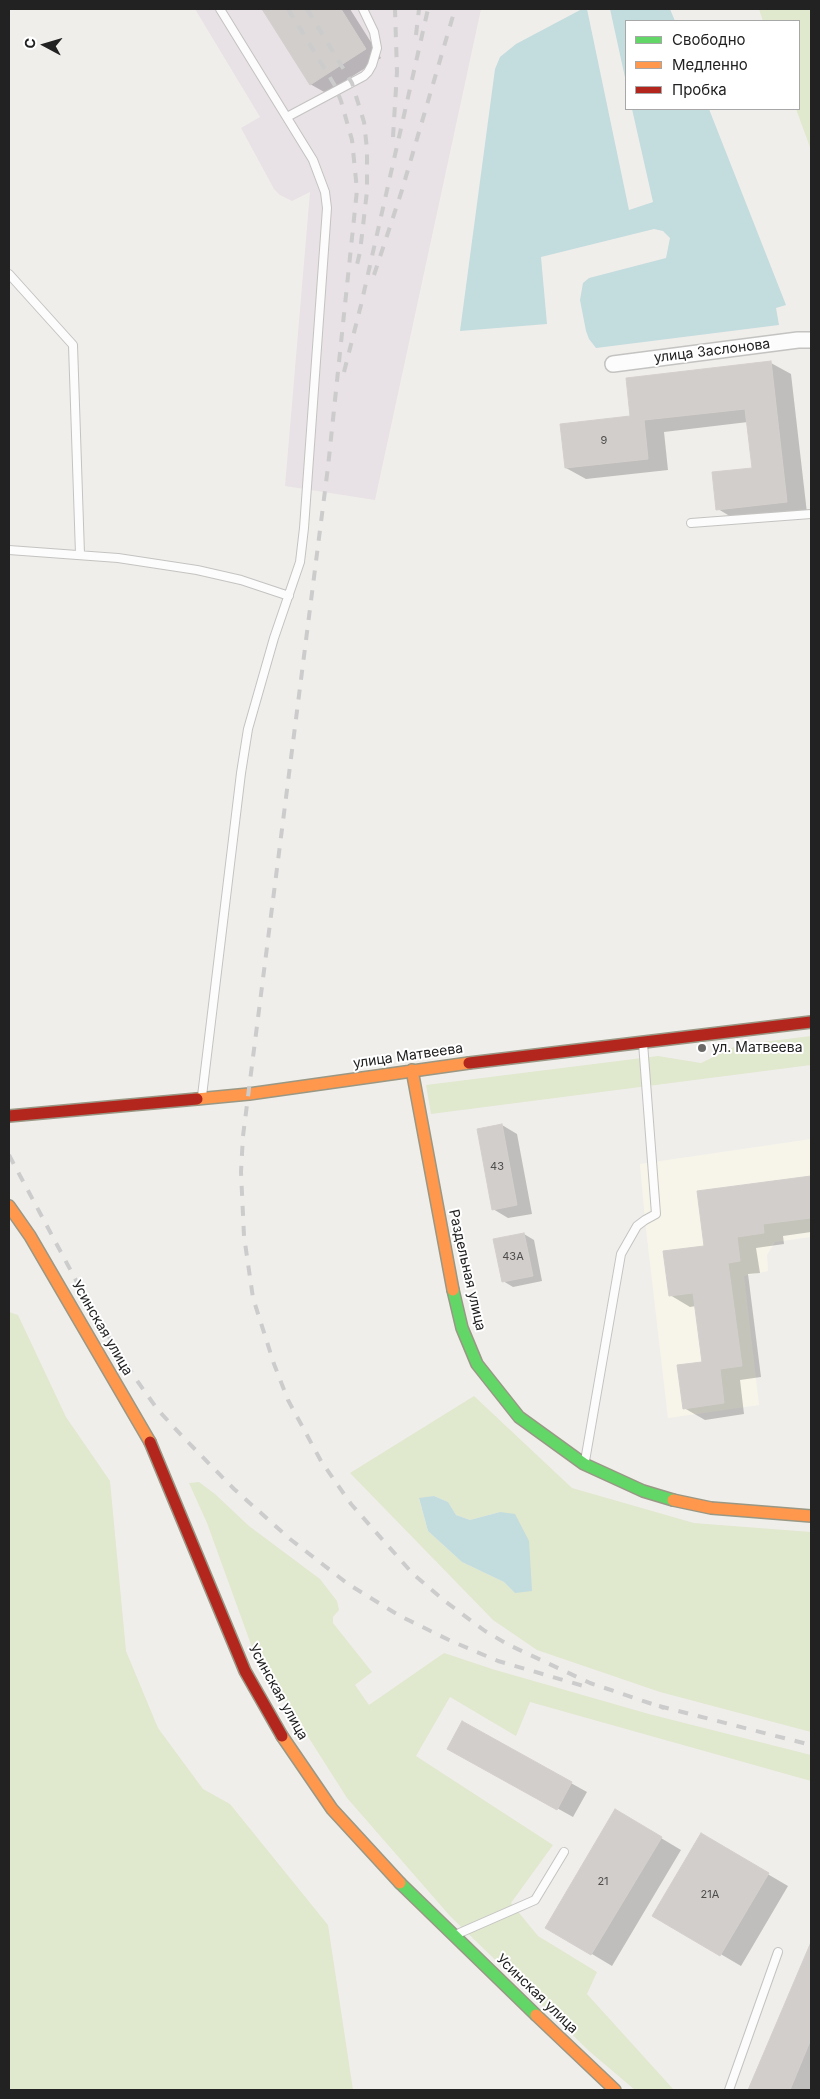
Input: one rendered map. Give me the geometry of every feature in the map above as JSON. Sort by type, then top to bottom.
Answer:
[{"type":"street","name":"улица Заслонова","points":[[614,364],[798,340],[811,340]]},
{"type":"street","name":"улица Матвеева","points":[[9,1116],[249,1094],[412,1070],[811,1022]]},
{"type":"street","name":"Раздельная улица","points":[[412,1070],[452,1287],[462,1328],[477,1364],[496,1390],[520,1417],[584,1464],[643,1491],[711,1508],[811,1516]]},
{"type":"street","name":"Усинская улица","points":[[9,1206],[30,1236],[151,1443],[245,1671],[283,1738],[332,1809],[413,1897],[615,2090]]},
{"type":"lane","points":[[202,1098],[240,773],[248,729],[256,696],[300,562],[327,208],[326,192],[321,177],[287,116],[220,9]]},
{"type":"lane","points":[[287,116],[364,76],[368,72],[377,48],[374,32],[363,9]]},
{"type":"lane","points":[[9,274],[73,345],[80,554]]},
{"type":"lane","points":[[691,523],[811,514]]},
{"type":"lane","points":[[9,550],[118,558],[197,570],[241,580],[289,596]]},
{"type":"lane","points":[[584,1464],[621,1254],[637,1226],[656,1214],[643,1041]]},
{"type":"lane","points":[[454,1935],[535,1900],[564,1852]]},
{"type":"lane","points":[[729,2090],[778,1952]]},
{"type":"shaded area","points":[[195,9],[481,9],[375,500],[285,486],[310,192],[292,201],[280,195],[274,189],[241,128],[260,117]]},
{"type":"shaded area","points":[[811,1139],[811,1237],[775,1242],[767,1255],[768,1271],[744,1276],[759,1405],[668,1418],[640,1164]]},
{"type":"green space","points":[[759,9],[811,9],[811,150],[796,110],[800,110],[800,20],[763,20]]},
{"type":"green space","points":[[811,1036],[811,1065],[431,1114],[426,1085],[658,1056],[701,1063],[738,1045]]},
{"type":"green space","points":[[9,1312],[18,1315],[66,1417],[110,1481],[126,1651],[158,1728],[203,1789],[230,1804],[328,1925],[353,2090],[9,2090]]},
{"type":"green space","points":[[474,1396],[572,1488],[694,1523],[811,1532],[811,1732],[660,1692],[537,1650],[493,1620],[350,1473]],"holes":[[[434,1496],[448,1502],[456,1515],[470,1520],[500,1512],[515,1593],[504,1582],[462,1562],[428,1531],[419,1499]]]},
{"type":"green space","points":[[199,1482],[215,1494],[249,1526],[320,1579],[337,1601],[339,1610],[333,1617],[333,1623],[372,1672],[355,1685],[369,1705],[444,1653],[492,1669],[649,1714],[811,1755],[811,1781],[530,1702],[516,1736],[450,1697],[416,1756],[553,1845],[511,1903],[538,1936],[597,1972],[587,1994],[674,2090],[635,2090],[589,2051],[450,1916],[347,1798],[253,1650],[207,1523],[189,1483]]},
{"type":"water","points":[[582,9],[587,9],[629,210],[653,202],[632,110],[709,110],[786,305],[776,308],[779,325],[596,348],[586,331],[580,300],[583,283],[589,278],[666,258],[670,238],[663,231],[654,229],[541,257],[547,324],[460,331],[495,69],[500,57],[516,44]]},
{"type":"water","points":[[610,9],[670,9],[675,20],[625,20],[625,77]]},
{"type":"water","points":[[434,1496],[448,1502],[456,1515],[470,1520],[500,1512],[515,1514],[529,1541],[532,1591],[515,1593],[504,1582],[462,1562],[428,1531],[419,1498]]},
{"type":"building","points":[[262,9],[341,9],[366,49],[310,85]]},
{"type":"building","points":[[771,361],[787,502],[716,510],[712,472],[752,468],[745,409],[644,420],[648,459],[565,468],[560,424],[630,416],[626,378]]},
{"type":"building","points":[[502,1124],[517,1205],[492,1210],[477,1129]]},
{"type":"building","points":[[811,1176],[811,1218],[763,1224],[764,1233],[737,1237],[740,1261],[728,1263],[742,1366],[720,1369],[724,1403],[683,1409],[677,1365],[702,1362],[693,1293],[669,1296],[663,1251],[704,1246],[697,1191]]},
{"type":"building","points":[[524,1233],[533,1276],[502,1282],[493,1239]]},
{"type":"building","points":[[462,1721],[572,1782],[557,1810],[447,1749]]},
{"type":"building","points":[[615,1809],[662,1837],[591,1955],[545,1928]]},
{"type":"building","points":[[701,1833],[769,1873],[720,1956],[652,1916]]},
{"type":"building","points":[[811,1942],[811,2039],[790,2090],[748,2090]]},
{"type":"railway","points":[[288,9],[334,84],[341,101],[352,140],[357,190],[328,467],[243,1136],[241,1172],[244,1236],[253,1298],[274,1364],[288,1400],[321,1461],[351,1504],[413,1574],[485,1631],[509,1645],[590,1683],[664,1708]]},
{"type":"railway","points":[[307,9],[352,83],[364,122],[367,149],[367,191],[360,252],[355,273]]},
{"type":"railway","points":[[393,137],[397,72],[395,9]]},
{"type":"railway","points":[[416,35],[419,9]]},
{"type":"railway","points":[[344,372],[428,9]]},
{"type":"railway","points":[[374,275],[402,190],[455,9]]},
{"type":"railway","points":[[9,1155],[94,1314],[138,1382],[158,1410],[234,1489],[290,1539],[348,1584],[400,1616],[498,1661],[587,1687]]},
{"type":"railway","points":[[659,1706],[811,1745]]},
{"type":"traffic: fast","points":[[453,1290],[462,1328],[477,1364],[519,1417],[584,1464],[643,1491],[673,1500]]},
{"type":"traffic: fast","points":[[400,1883],[536,2015]]},
{"type":"traffic: slow","points":[[197,1099],[249,1094],[469,1063]]},
{"type":"traffic: slow","points":[[412,1070],[453,1290]]},
{"type":"traffic: slow","points":[[9,1206],[30,1236],[150,1442]]},
{"type":"traffic: slow","points":[[673,1500],[711,1508],[811,1516]]},
{"type":"traffic: slow","points":[[282,1736],[332,1809],[400,1883]]},
{"type":"traffic: slow","points":[[536,2015],[615,2090]]},
{"type":"traffic: jam","points":[[469,1063],[811,1022]]},
{"type":"traffic: jam","points":[[9,1116],[197,1099]]},
{"type":"traffic: jam","points":[[150,1442],[245,1671],[282,1736]]},
{"type":"place","name":"ул. Матвеева","points":[[702,1048]]}]
